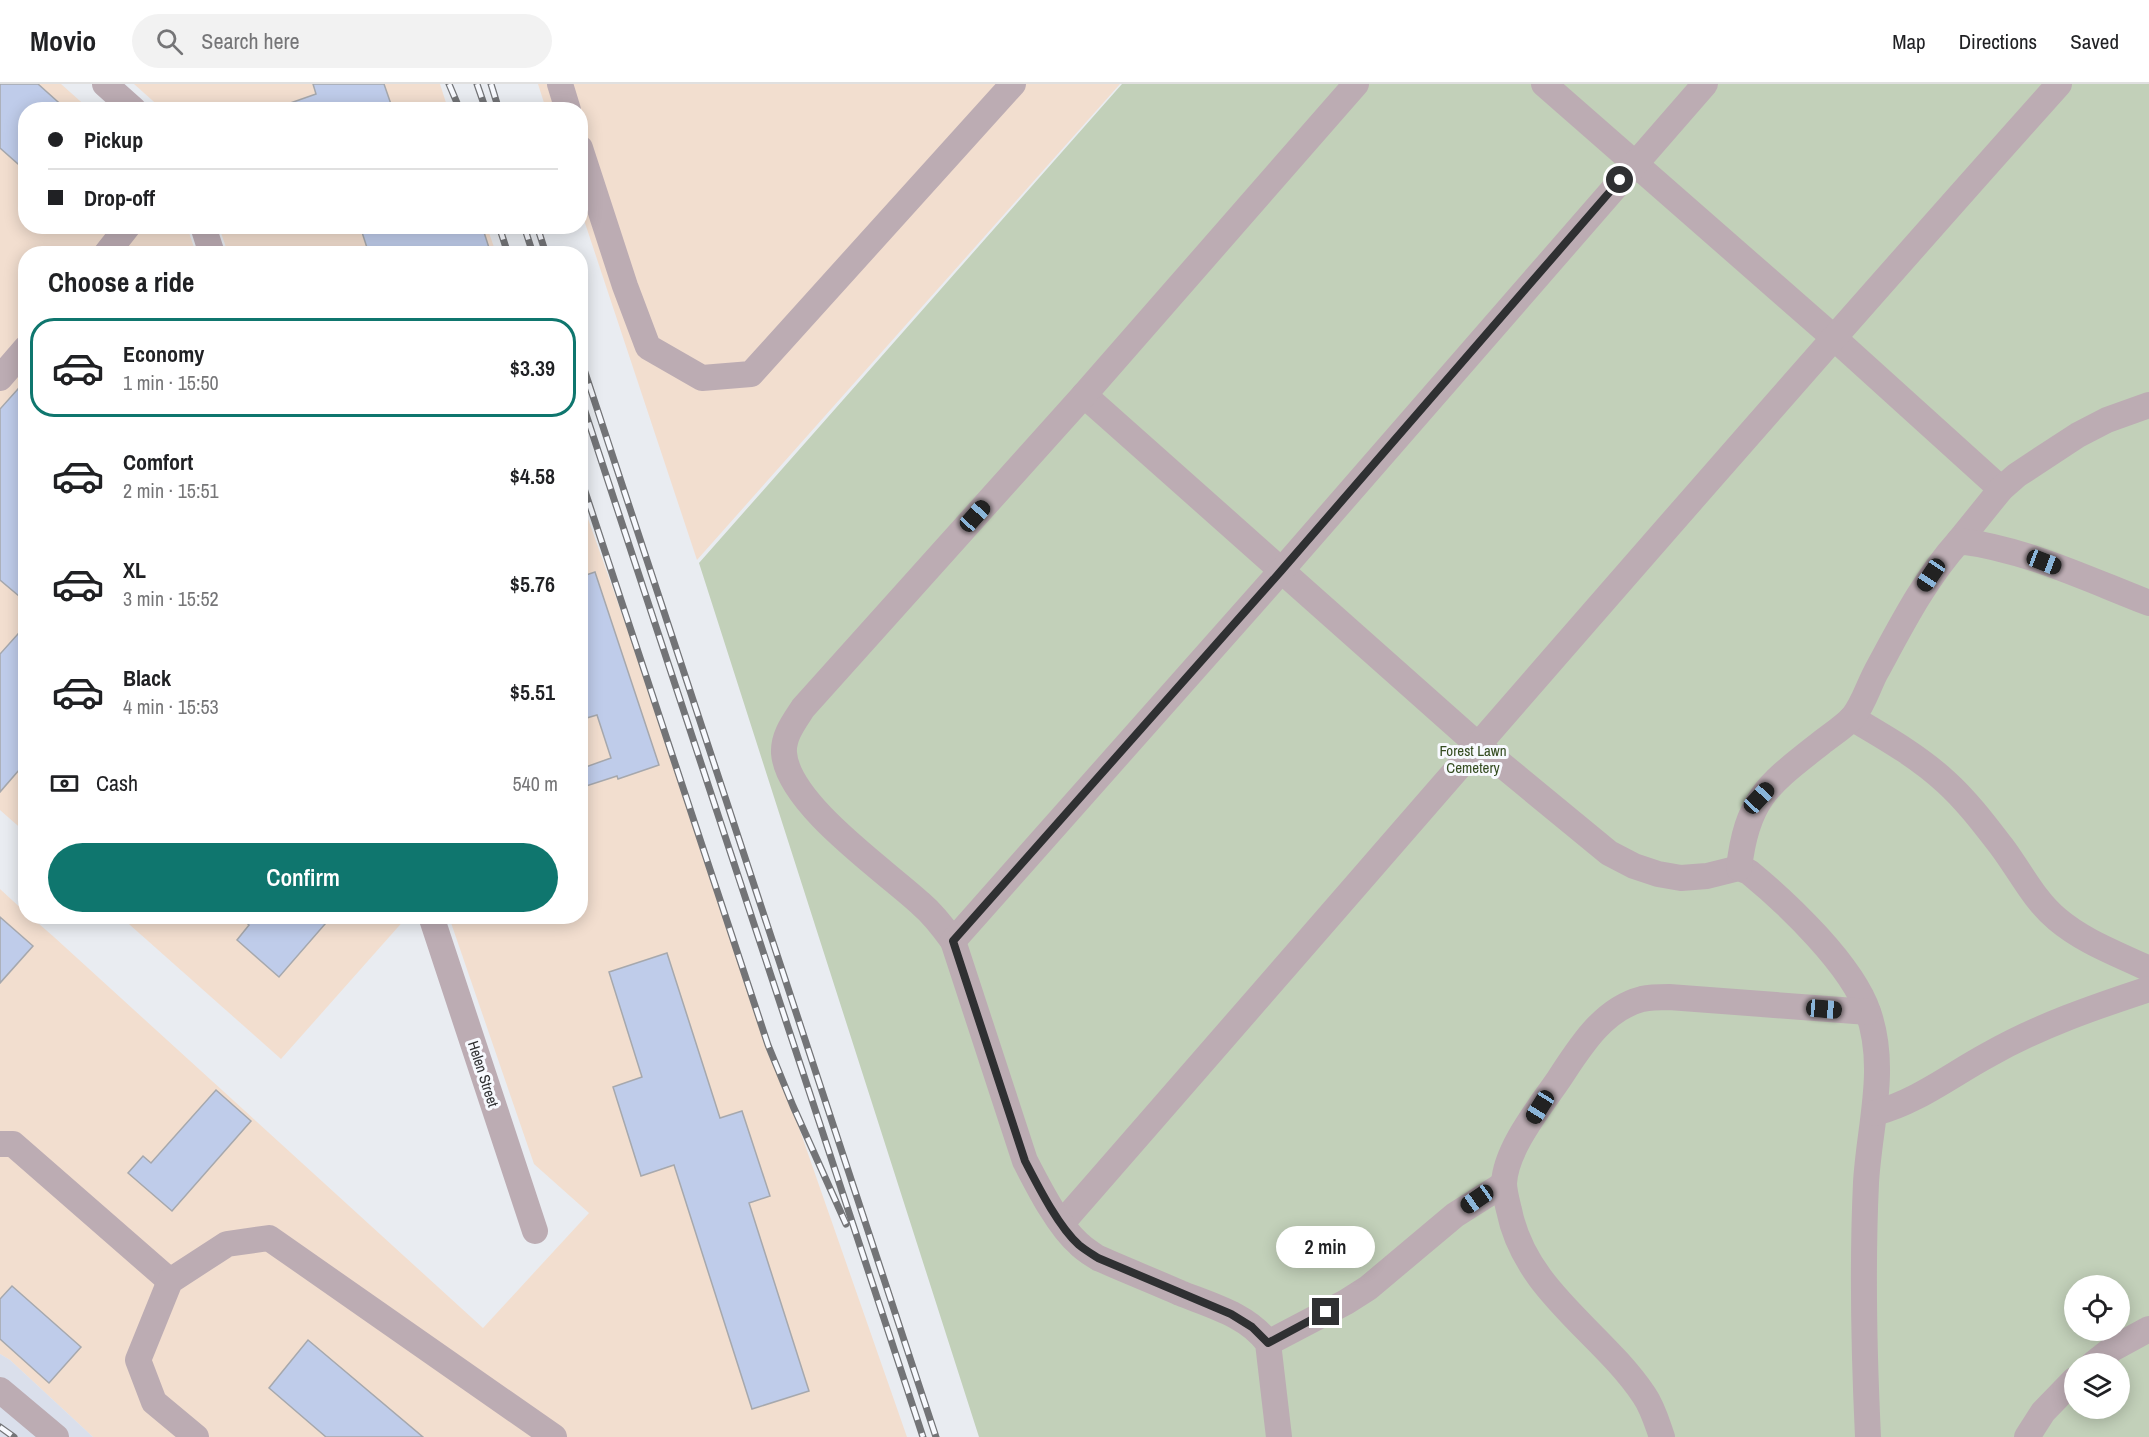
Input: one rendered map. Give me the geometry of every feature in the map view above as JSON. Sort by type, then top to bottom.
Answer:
[{"type":"street","points":[[105,84],[125,102]]},
{"type":"street","points":[[560,84],[566,102]]},
{"type":"street","points":[[588,173],[625,286],[648,347],[702,378],[751,375],[1013,84]]},
{"type":"street","points":[[1280,1437],[1268,1343],[1252,1327],[1231,1314],[1098,1258],[1079,1245],[1062,1223],[1025,1161],[953,941],[940,923],[920,903],[827,822],[801,793],[788,772],[784,752],[788,731],[803,708],[1084,395],[1356,84]]},
{"type":"street","points":[[1544,84],[1833,337],[2001,489]]},
{"type":"street","points":[[953,941],[1281,571],[1705,84]]},
{"type":"street","points":[[1062,1223],[1833,337],[2059,84]]},
{"type":"street","points":[[112,246],[122,234]]},
{"type":"street","points":[[0,378],[18,357]]},
{"type":"street","points":[[1084,395],[1479,746],[1609,853],[1634,866],[1658,874],[1681,878],[1707,876],[1739,868],[1749,872],[1814,933],[1852,980],[1868,1012],[1875,1047],[1875,1113],[1866,1181],[1864,1342],[1868,1437]]},
{"type":"street","points":[[1739,868],[1742,841],[1748,820],[1759,798],[1801,758],[1852,718],[1923,586],[1939,563],[2001,489],[2017,475],[2078,435],[2108,420],[2149,405]]},
{"type":"street","points":[[1959,541],[1989,544],[2023,554],[2149,603]]},
{"type":"street","points":[[1852,718],[1889,740],[1946,782],[1996,840],[2055,918],[2078,935],[2149,969]]},
{"type":"street","name":"Helen Street","points":[[434,924],[535,1231]]},
{"type":"street","points":[[1875,1113],[1912,1100],[1989,1054],[2040,1030],[2092,1007],[2149,989]]},
{"type":"street","points":[[1662,1437],[1656,1419],[1640,1389],[1553,1295],[1534,1271],[1521,1246],[1511,1220],[1504,1184],[1516,1146],[1579,1048],[1602,1022],[1623,1006],[1644,998],[1669,997],[1868,1012]]},
{"type":"street","points":[[0,1144],[14,1144],[170,1281]]},
{"type":"street","points":[[1268,1343],[1368,1288],[1455,1215],[1504,1184]]},
{"type":"street","points":[[196,1437],[154,1402],[138,1360],[170,1281],[227,1244],[268,1238],[554,1437]]},
{"type":"street","points":[[2107,1353],[2149,1329]]},
{"type":"street","points":[[0,1390],[56,1437]]},
{"type":"street","points":[[2027,1437],[2043,1412],[2064,1390]]},
{"type":"shaded area","points":[[0,84],[61,84],[81,102],[18,102],[18,234],[189,234],[194,246],[18,246],[18,826],[0,810]]},
{"type":"shaded area","points":[[134,84],[440,84],[446,102],[154,102]]},
{"type":"shaded area","points":[[538,84],[1120,84],[697,560],[588,232],[588,102],[544,102]]},
{"type":"shaded area","points":[[221,234],[489,234],[494,246],[226,246]]},
{"type":"shaded area","points":[[588,519],[907,1437],[93,1437],[10,1360],[0,1354],[0,889],[18,906],[18,924],[39,924],[483,1328],[589,1213],[534,1164],[451,924],[588,924]]},
{"type":"shaded area","points":[[129,924],[401,924],[281,1059]]},
{"type":"shaded area","points":[[0,1354],[10,1360],[93,1437],[0,1437]]},
{"type":"green space","name":"Forest Lawn Cemetery","points":[[1122,84],[2149,84],[2149,1437],[979,1437],[699,563]]},
{"type":"building","points":[[0,84],[38,84],[58,102],[18,102],[18,164],[0,148]]},
{"type":"building","points":[[313,84],[384,84],[390,102],[293,102],[316,94]]},
{"type":"building","points":[[363,234],[485,234],[488,246],[366,246]]},
{"type":"building","points":[[18,389],[18,595],[0,580],[0,409]]},
{"type":"building","points":[[595,572],[659,765],[618,779],[617,776],[588,785],[588,766],[611,758],[597,715],[588,718],[588,574]]},
{"type":"building","points":[[18,634],[18,771],[0,792],[0,654]]},
{"type":"building","points":[[0,917],[33,946],[0,983]]},
{"type":"building","points":[[325,924],[279,977],[237,940],[249,925]]},
{"type":"building","points":[[667,953],[720,1118],[742,1111],[770,1196],[749,1203],[809,1391],[752,1409],[674,1165],[641,1176],[613,1087],[642,1077],[609,972]]},
{"type":"building","points":[[216,1090],[251,1121],[172,1211],[128,1173],[143,1156],[151,1163]]},
{"type":"building","points":[[12,1286],[81,1347],[49,1383],[0,1339],[0,1299]]},
{"type":"building","points":[[308,1340],[423,1437],[326,1437],[269,1388]]},
{"type":"railway","points":[[449,84],[457,102]]},
{"type":"railway","points":[[477,84],[483,102]]},
{"type":"railway","points":[[491,84],[497,102]]},
{"type":"railway","points":[[502,234],[505,246]]},
{"type":"railway","points":[[527,234],[530,246]]},
{"type":"railway","points":[[540,234],[543,246]]},
{"type":"railway","points":[[588,381],[936,1437]]},
{"type":"railway","points":[[588,420],[923,1437]]},
{"type":"railway","points":[[588,500],[768,1045],[846,1224]]},
{"type":"railway","points":[[0,1427],[14,1437]]},
{"type":"route","points":[[1326,1312],[1268,1343],[1262,1334],[1231,1314],[1098,1258],[1079,1245],[1038,1186],[1025,1161],[988,1051],[965,971],[953,941],[1281,571],[1620,180]]}]
